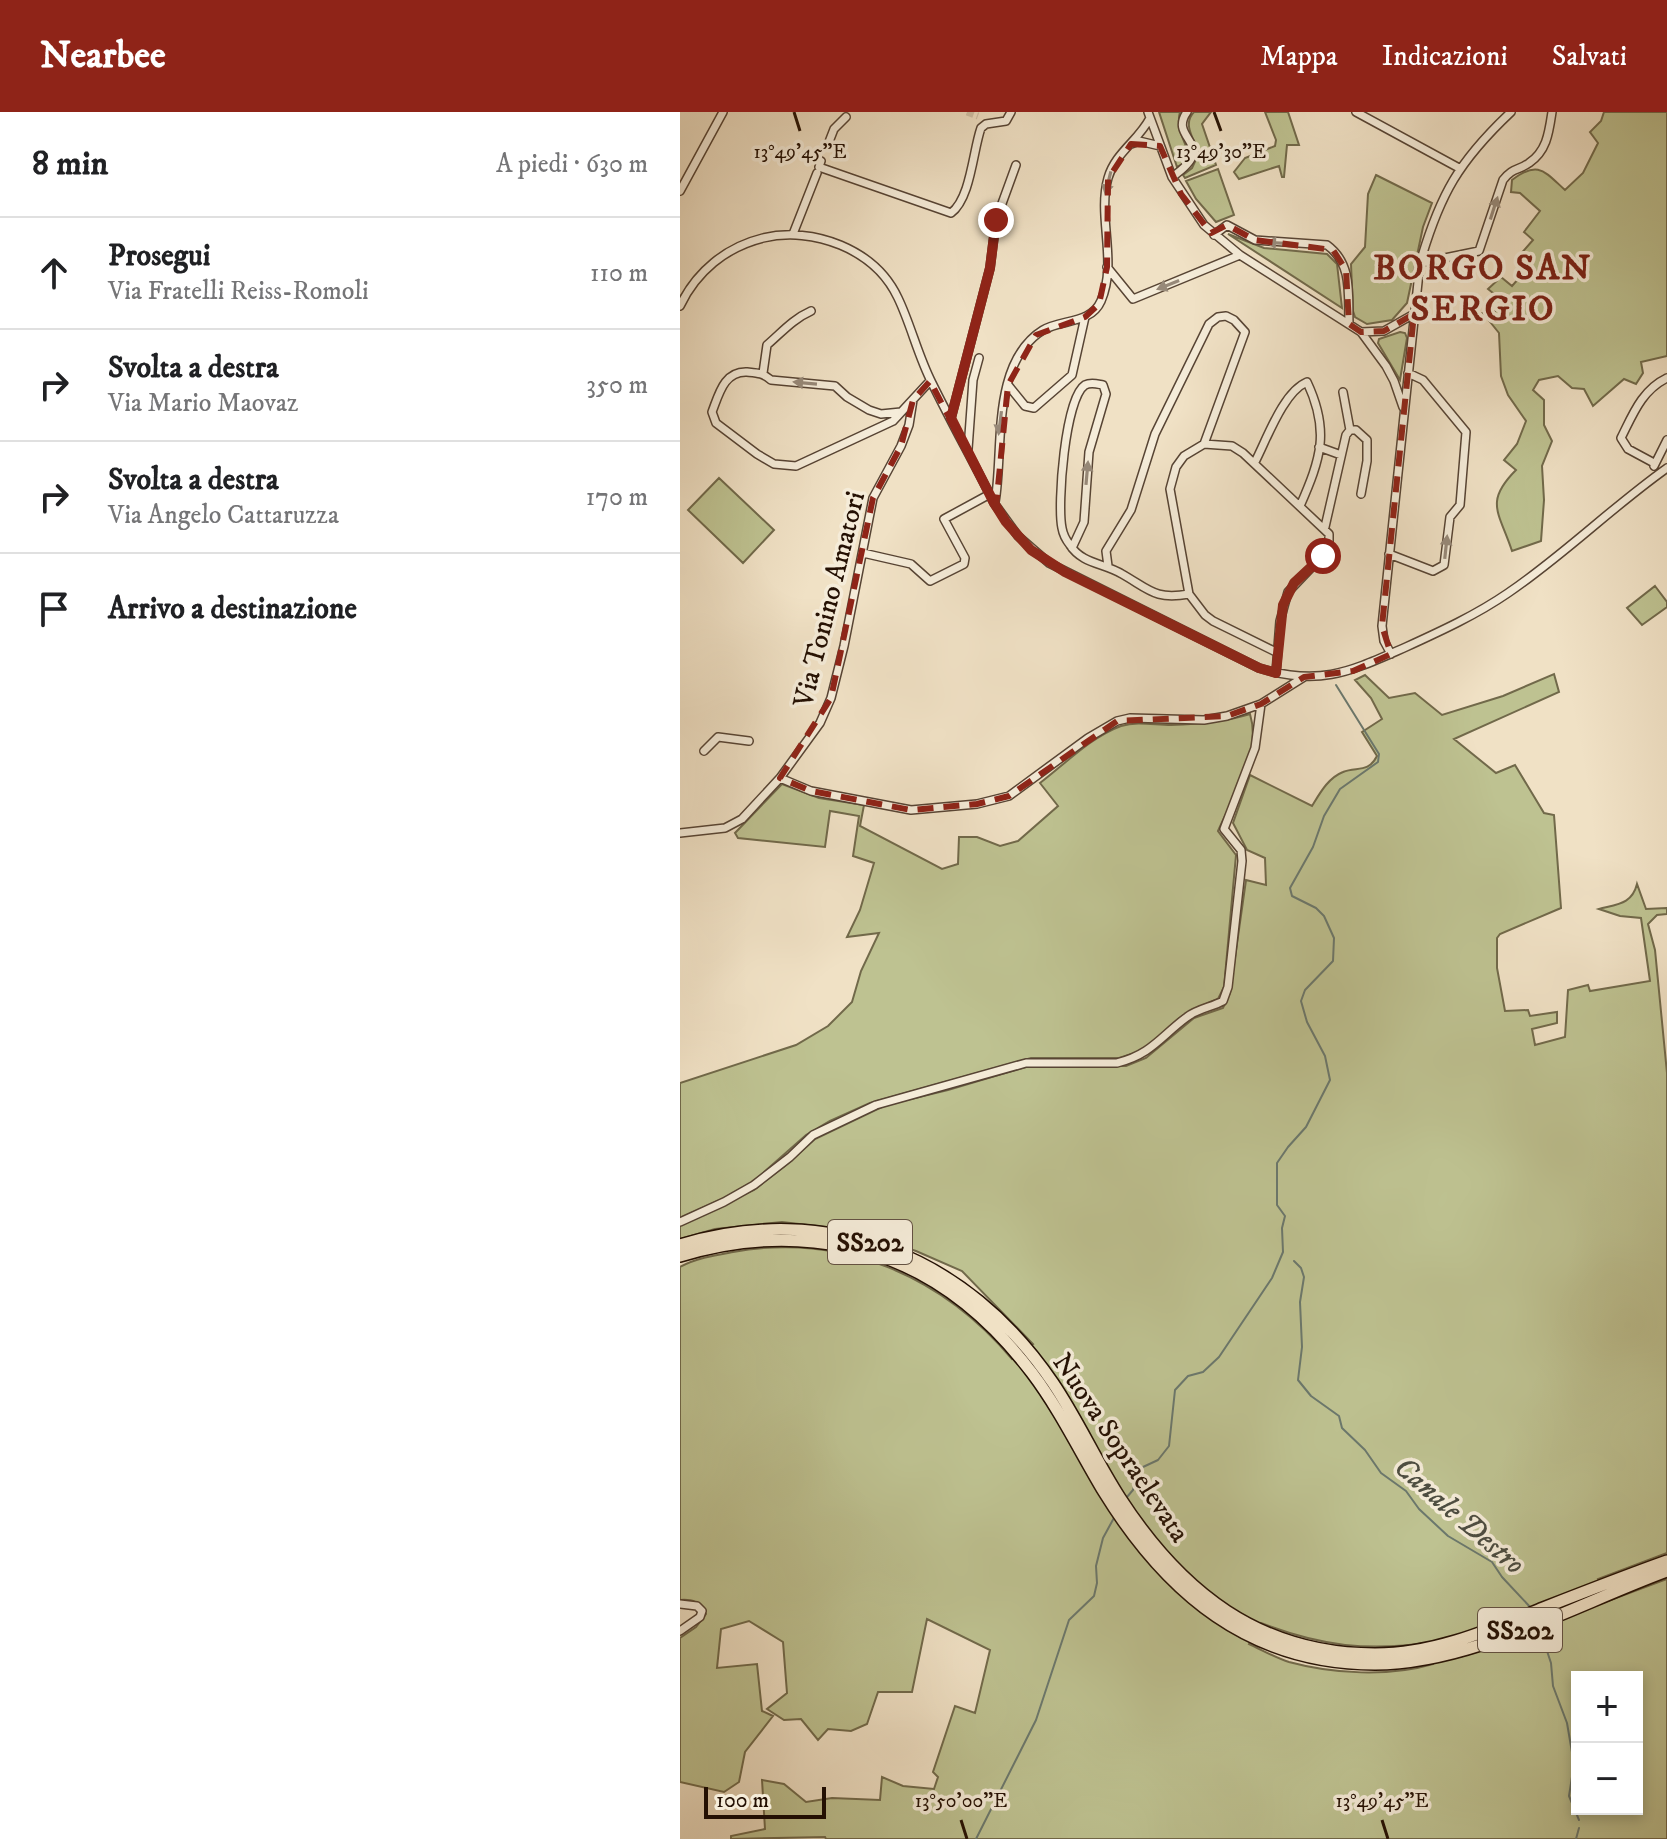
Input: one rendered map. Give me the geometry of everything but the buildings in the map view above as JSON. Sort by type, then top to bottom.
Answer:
[{"type":"highway","name":"Nuova Sopraelevata","points":[[680,1245],[768,1229],[816,1231],[864,1240],[910,1257],[952,1280],[993,1312],[1022,1352],[1068,1405],[1121,1498],[1161,1553],[1214,1603],[1279,1650],[1329,1661],[1378,1664],[1433,1653],[1603,1590],[1667,1571]]},
{"type":"highway","name":"Nuova Sopraelevata","points":[[680,1256],[725,1244],[780,1239],[813,1241],[861,1250],[905,1266],[946,1288],[1022,1352]]},
{"type":"highway","name":"Nuova Sopraelevata","points":[[1603,1590],[1667,1561]]},
{"type":"street","points":[[680,191],[723,112]]},
{"type":"street","points":[[821,161],[819,167],[951,213],[959,203],[974,160],[978,135],[986,124],[1006,121],[1011,112]]},
{"type":"street","points":[[1172,177],[1193,159],[1194,153],[1183,126],[1187,112]]},
{"type":"street","points":[[1356,112],[1459,168]]},
{"type":"street","points":[[1391,654],[1384,641],[1382,626],[1420,263],[1435,212],[1459,168],[1487,134],[1511,112]]},
{"type":"street","points":[[1420,263],[1479,251],[1503,180],[1511,170],[1532,162],[1549,140],[1552,112]]},
{"type":"street","points":[[994,503],[1000,421],[1008,385],[1020,355],[1030,341],[1044,330],[1085,317],[1099,304],[1107,267],[1105,197],[1108,179],[1113,166],[1149,115]]},
{"type":"street","points":[[1149,115],[1172,177],[1214,235],[1361,332],[1394,381],[1404,413]]},
{"type":"street","points":[[978,116],[986,124]]},
{"type":"street","points":[[827,147],[834,129],[846,117]]},
{"type":"street","points":[[1131,144],[1139,141],[1160,146]]},
{"type":"street","points":[[951,418],[990,268],[996,220],[1016,165]]},
{"type":"street","points":[[793,234],[817,173]]},
{"type":"street","points":[[1214,235],[1227,225],[1255,240],[1327,245],[1346,270],[1349,324]]},
{"type":"street","points":[[680,306],[696,279],[726,253],[760,238],[793,234],[846,247],[876,268],[897,296],[930,381],[994,503],[1018,536],[1049,563],[1259,668],[1276,673],[1321,677],[1353,671],[1477,613],[1508,593],[1667,468]]},
{"type":"street","points":[[1107,267],[1133,299],[1240,255]]},
{"type":"street","points":[[763,373],[767,345],[786,330],[793,319],[811,311]]},
{"type":"street","points":[[1361,332],[1384,331],[1414,314]]},
{"type":"street","points":[[1108,566],[1106,551],[1131,510],[1155,434],[1209,324],[1218,317],[1226,316],[1245,332],[1244,339],[1232,363],[1204,444]]},
{"type":"street","points":[[1008,385],[1025,406],[1034,408],[1070,378],[1085,317]]},
{"type":"street","points":[[968,451],[973,380],[979,358]]},
{"type":"street","points":[[901,412],[881,414],[869,410],[835,386],[771,380],[763,373],[740,372],[730,376],[723,386],[712,416],[716,423],[774,464],[796,466],[893,421],[930,381]]},
{"type":"street","points":[[1389,554],[1433,571],[1444,565],[1450,517],[1460,505],[1466,432],[1423,380],[1408,373]]},
{"type":"street","points":[[1654,463],[1628,449],[1621,438],[1641,398],[1667,378]]},
{"type":"street","points":[[1255,462],[1290,395],[1307,382],[1323,433],[1300,506]]},
{"type":"street","points":[[1072,548],[1084,522],[1089,452],[1106,391],[1103,385],[1093,383],[1088,383],[1080,391],[1065,439],[1060,497],[1062,527],[1072,548],[1089,561],[1108,566],[1155,594],[1165,597],[1189,594]]},
{"type":"street","points":[[1325,527],[1346,435],[1350,430],[1343,392]]},
{"type":"street","name":"Via Tonino Amatori","points":[[680,833],[735,824],[780,778],[820,723],[831,698],[873,498],[901,446],[909,425],[913,400]]},
{"type":"street","points":[[1350,430],[1356,430],[1367,440],[1361,494]]},
{"type":"street","points":[[1656,476],[1654,463],[1667,440]]},
{"type":"street","points":[[1276,652],[1213,621],[1189,594],[1170,489],[1176,467],[1184,456],[1204,444],[1232,446],[1255,462],[1325,527],[1331,541],[1329,549],[1288,592],[1281,613],[1276,673]]},
{"type":"street","points":[[1319,447],[1341,455]]},
{"type":"street","points":[[863,553],[911,564],[930,581],[964,564],[965,558],[944,519],[990,494]]},
{"type":"street","points":[[780,778],[811,791],[911,810],[977,804],[1009,796],[1088,738],[1117,721],[1130,718],[1204,720],[1227,716],[1261,704],[1304,677]]},
{"type":"street","points":[[680,1222],[754,1185],[813,1135],[876,1105],[1026,1063],[1117,1063],[1157,1045],[1189,1015],[1223,1001],[1228,987],[1242,861],[1241,850],[1224,829],[1255,748],[1261,704]]},
{"type":"street","points":[[704,751],[718,737],[749,741]]},
{"type":"street","points":[[680,1604],[697,1606],[702,1611],[700,1617],[680,1631]]},
{"type":"highlighted area","points":[[1131,144],[1160,146],[1181,194],[1211,233],[1227,225],[1255,240],[1333,250],[1346,270],[1349,324],[1361,332],[1384,331],[1414,314],[1382,626],[1391,654],[1353,671],[1304,677],[1261,704],[1227,716],[1117,721],[1009,796],[977,804],[911,810],[811,791],[780,778],[831,698],[873,498],[901,446],[913,400],[930,381],[996,507],[1008,385],[1036,335],[1085,317],[1099,304],[1107,267],[1108,179]]},
{"type":"green space","points":[[1159,112],[1180,112],[1182,138],[1189,153],[1184,163],[1177,167]]},
{"type":"green space","points":[[1194,112],[1211,112],[1202,124],[1216,165],[1185,178],[1183,175],[1192,168],[1199,153],[1189,127]]},
{"type":"green space","points":[[1265,112],[1288,112],[1299,145],[1287,145],[1284,177],[1279,166],[1239,179],[1234,172],[1245,158],[1275,146],[1276,140]]},
{"type":"green space","points":[[1604,112],[1667,112],[1667,356],[1641,362],[1643,373],[1636,384],[1624,379],[1593,406],[1584,389],[1572,388],[1558,376],[1539,380],[1533,390],[1544,400],[1544,425],[1552,441],[1542,466],[1544,500],[1541,541],[1512,551],[1499,517],[1497,499],[1516,470],[1504,460],[1517,444],[1526,421],[1508,395],[1501,376],[1499,333],[1483,313],[1505,310],[1504,302],[1488,289],[1501,277],[1512,286],[1529,267],[1518,257],[1533,240],[1524,232],[1540,211],[1520,193],[1511,192],[1512,180],[1535,169],[1546,173],[1565,190],[1583,173],[1598,143],[1590,132],[1601,121]]},
{"type":"green space","points":[[1218,169],[1234,215],[1216,222],[1196,199],[1186,181]]},
{"type":"green space","points":[[1376,175],[1432,203],[1423,227],[1407,303],[1392,320],[1367,324],[1355,317],[1353,311],[1351,264],[1365,247],[1368,194]]},
{"type":"green space","points":[[1228,234],[1264,248],[1327,254],[1337,264],[1342,308]]},
{"type":"green space","points":[[1405,333],[1407,338],[1400,380],[1378,343],[1379,339]]},
{"type":"green space","points":[[719,478],[774,530],[743,563],[688,510]]},
{"type":"green space","points":[[1655,586],[1667,602],[1667,607],[1642,625],[1627,608]]},
{"type":"green space","points":[[1554,674],[1559,692],[1454,739],[1496,773],[1515,765],[1544,813],[1554,815],[1561,908],[1497,938],[1497,968],[1505,1011],[1528,1010],[1530,1016],[1557,1012],[1557,1023],[1532,1029],[1535,1045],[1565,1037],[1568,990],[1588,985],[1590,991],[1650,981],[1641,918],[1620,916],[1599,909],[1628,899],[1637,884],[1646,909],[1667,908],[1667,914],[1657,915],[1648,924],[1655,950],[1667,1073],[1667,1553],[1598,1579],[1608,1601],[1667,1579],[1667,1839],[731,1839],[731,1836],[765,1829],[762,1780],[784,1784],[806,1802],[832,1798],[880,1800],[882,1777],[903,1786],[934,1789],[938,1777],[933,1772],[955,1706],[975,1713],[990,1650],[927,1619],[912,1692],[878,1692],[867,1724],[851,1731],[828,1729],[818,1740],[801,1719],[784,1720],[767,1709],[787,1693],[783,1642],[749,1621],[721,1629],[717,1668],[757,1664],[762,1711],[773,1716],[745,1752],[739,1782],[724,1792],[680,1782],[680,1638],[696,1627],[706,1614],[696,1602],[680,1600],[680,1267],[713,1256],[773,1247],[851,1255],[922,1283],[954,1304],[1012,1359],[1033,1344],[962,1271],[916,1251],[851,1230],[782,1222],[715,1229],[680,1239],[680,1225],[754,1190],[815,1139],[886,1105],[1029,1066],[1126,1066],[1146,1058],[1194,1018],[1223,1008],[1230,993],[1246,880],[1266,885],[1265,858],[1247,850],[1233,823],[1250,775],[1312,806],[1333,778],[1348,770],[1370,765],[1377,756],[1362,732],[1382,719],[1371,698],[1355,680],[1365,675],[1389,698],[1415,693],[1442,715],[1503,696]],"holes":[[[1261,1623],[1345,1645],[1387,1646],[1432,1642],[1433,1664],[1398,1671],[1342,1671],[1284,1660],[1249,1644]]]},
{"type":"green space","points":[[1250,714],[1253,729],[1249,759],[1218,831],[1236,855],[1224,987],[1218,999],[1178,1019],[1158,1039],[1138,1052],[1119,1058],[1031,1058],[870,1103],[806,1135],[754,1181],[680,1218],[680,1083],[796,1045],[828,1026],[852,1002],[861,971],[879,933],[847,937],[860,910],[874,863],[853,856],[859,816],[830,811],[825,847],[738,838],[735,833],[782,784],[819,798],[864,805],[860,826],[942,869],[958,864],[959,837],[977,837],[1000,846],[1018,841],[1058,806],[1040,783],[1110,731],[1134,724],[1201,723]]},
{"type":"waterway","points":[[1127,1497],[1133,1490],[1137,1473],[1158,1460],[1169,1446],[1175,1390],[1188,1376],[1203,1372],[1219,1357],[1272,1278],[1283,1252],[1285,1216],[1277,1205],[1277,1163],[1306,1127],[1330,1080],[1325,1056],[1307,1022],[1301,1001],[1305,990],[1333,961],[1334,938],[1324,916],[1316,908],[1292,896],[1290,888],[1340,789],[1378,762],[1379,754],[1336,685]]},
{"type":"waterway","name":"Canale Destro","points":[[1294,1261],[1304,1277],[1300,1302],[1302,1347],[1298,1380],[1311,1396],[1339,1416],[1342,1428],[1365,1450],[1381,1473],[1406,1491],[1419,1509],[1448,1536],[1492,1562],[1532,1609]]},
{"type":"waterway","points":[[976,1839],[1036,1720],[1069,1620],[1094,1596],[1096,1566],[1103,1538],[1115,1516]]},
{"type":"waterway","name":"Canale Destro","points":[[1540,1630],[1551,1663],[1553,1686],[1567,1723],[1574,1764],[1569,1796],[1579,1820]]},
{"type":"waterway","name":"Canale Destro","points":[[1576,1839],[1579,1828]]},
{"type":"tunnel","points":[[967,112],[978,116]]},
{"type":"district","name":"BORGO SAN SERGIO","points":[[1483,286]]},
{"type":"route","points":[[996,220],[990,268],[951,418],[994,503],[1031,550],[1065,572],[1259,668],[1276,673],[1278,636],[1288,592],[1323,556]]}]
